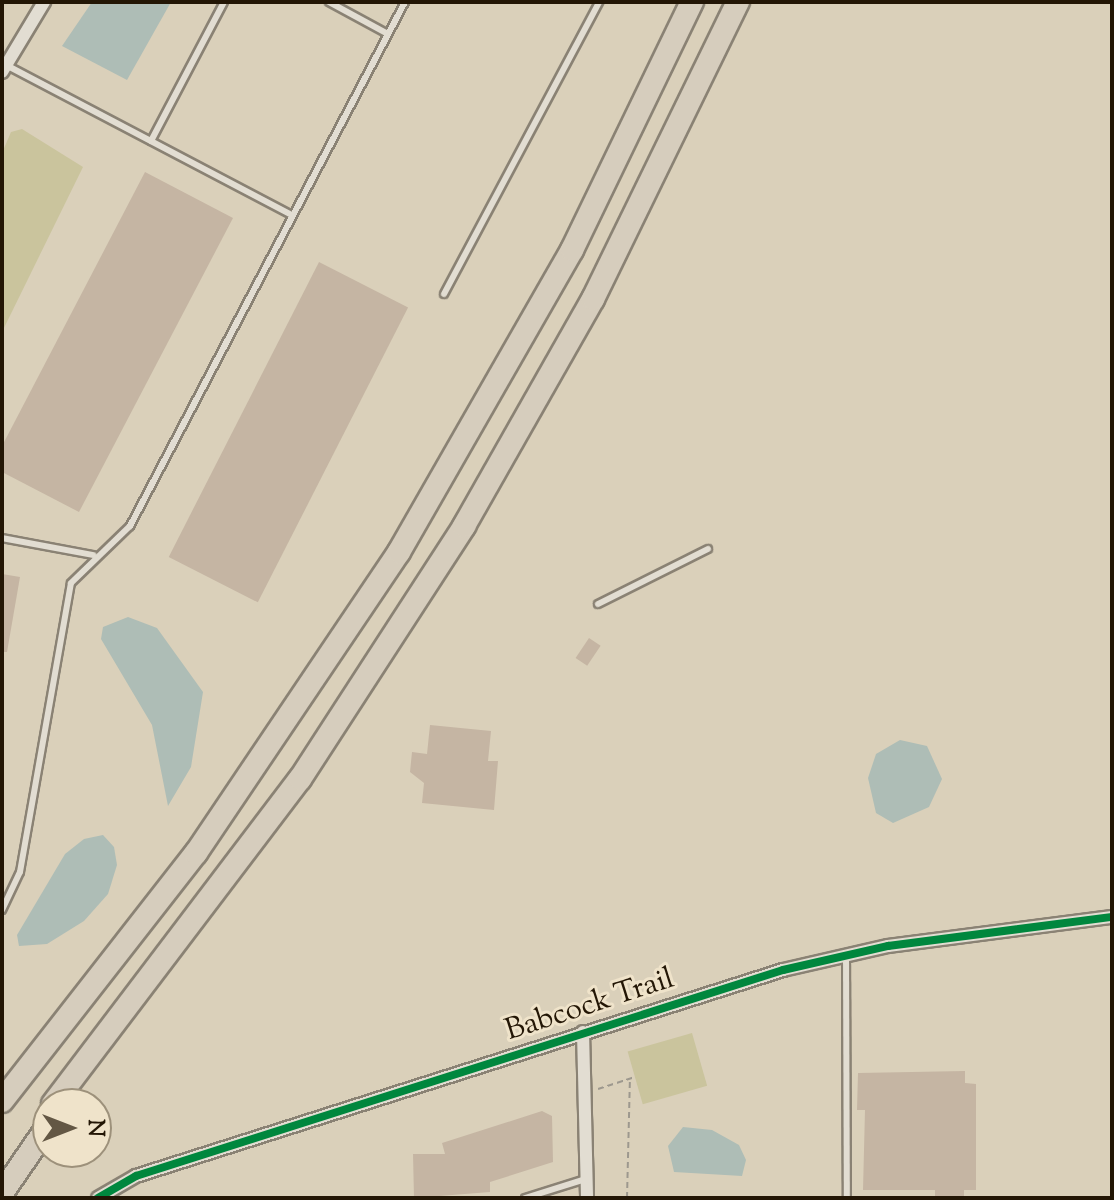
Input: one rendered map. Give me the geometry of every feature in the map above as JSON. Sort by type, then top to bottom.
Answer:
[{"type":"highway","points":[[2,1101],[101,978],[262,761],[399,552],[572,250],[692,2]]},
{"type":"highway","points":[[74,1088],[309,766],[464,526],[593,299],[738,2]]},
{"type":"highway","points":[[2,1086],[101,978]]},
{"type":"highway","points":[[66,1088],[132,1005]]},
{"type":"highway","points":[[2,1167],[32,1130]]},
{"type":"highway","points":[[2,1193],[32,1149]]},
{"type":"street","points":[[4,69],[44,2]]},
{"type":"street","name":"Babcock Trail","points":[[98,1198],[136,1176],[583,1032],[846,954],[1112,917]]},
{"type":"street","points":[[583,1032],[587,1198]]},
{"type":"lane","points":[[151,141],[224,2]]},
{"type":"lane","points":[[329,2],[388,34]]},
{"type":"lane","points":[[2,910],[20,872],[65,597],[93,555],[130,526],[405,2]]},
{"type":"lane","points":[[444,294],[599,2]]},
{"type":"lane","points":[[4,69],[292,215]]},
{"type":"lane","points":[[2,538],[93,555]]},
{"type":"lane","points":[[598,604],[708,549]]},
{"type":"lane","points":[[846,954],[847,1198]]},
{"type":"lane","points":[[525,1198],[586,1179]]},
{"type":"path","points":[[584,1089],[612,1088],[634,1077]]},
{"type":"path","points":[[627,1198],[630,1078]]},
{"type":"shaded area","points":[[92,2],[171,2],[127,80],[62,46]]},
{"type":"shaded area","points":[[22,129],[83,167],[2,332],[2,153],[11,132]]},
{"type":"shaded area","points":[[128,617],[157,628],[203,692],[191,767],[168,806],[152,725],[101,639],[103,627]]},
{"type":"shaded area","points":[[900,740],[927,746],[942,779],[929,807],[893,823],[876,813],[868,778],[876,754]]},
{"type":"shaded area","points":[[103,835],[114,847],[117,865],[108,894],[84,921],[47,944],[19,946],[17,935],[65,854],[84,839]]},
{"type":"shaded area","points":[[692,1033],[707,1086],[643,1104],[628,1051]]},
{"type":"shaded area","points":[[683,1127],[712,1130],[739,1145],[746,1160],[742,1176],[674,1172],[668,1146]]},
{"type":"building","points":[[145,172],[233,218],[79,512],[2,472],[2,446]]},
{"type":"building","points":[[319,262],[408,307],[258,602],[169,557]]},
{"type":"building","points":[[2,574],[20,577],[7,652],[2,652]]},
{"type":"building","points":[[589,638],[601,646],[587,666],[576,658]]},
{"type":"building","points":[[430,725],[491,731],[488,761],[498,761],[494,810],[422,803],[424,783],[410,772],[412,752],[427,754]]},
{"type":"building","points":[[965,1071],[965,1083],[976,1084],[976,1190],[964,1190],[964,1198],[935,1198],[935,1190],[863,1190],[865,1110],[857,1110],[858,1073]]},
{"type":"building","points":[[542,1111],[552,1116],[553,1162],[490,1182],[490,1192],[414,1198],[413,1154],[445,1154],[442,1143]]},
{"type":"cycle path","points":[[98,1198],[136,1176],[783,970],[888,946],[1112,917]]}]
